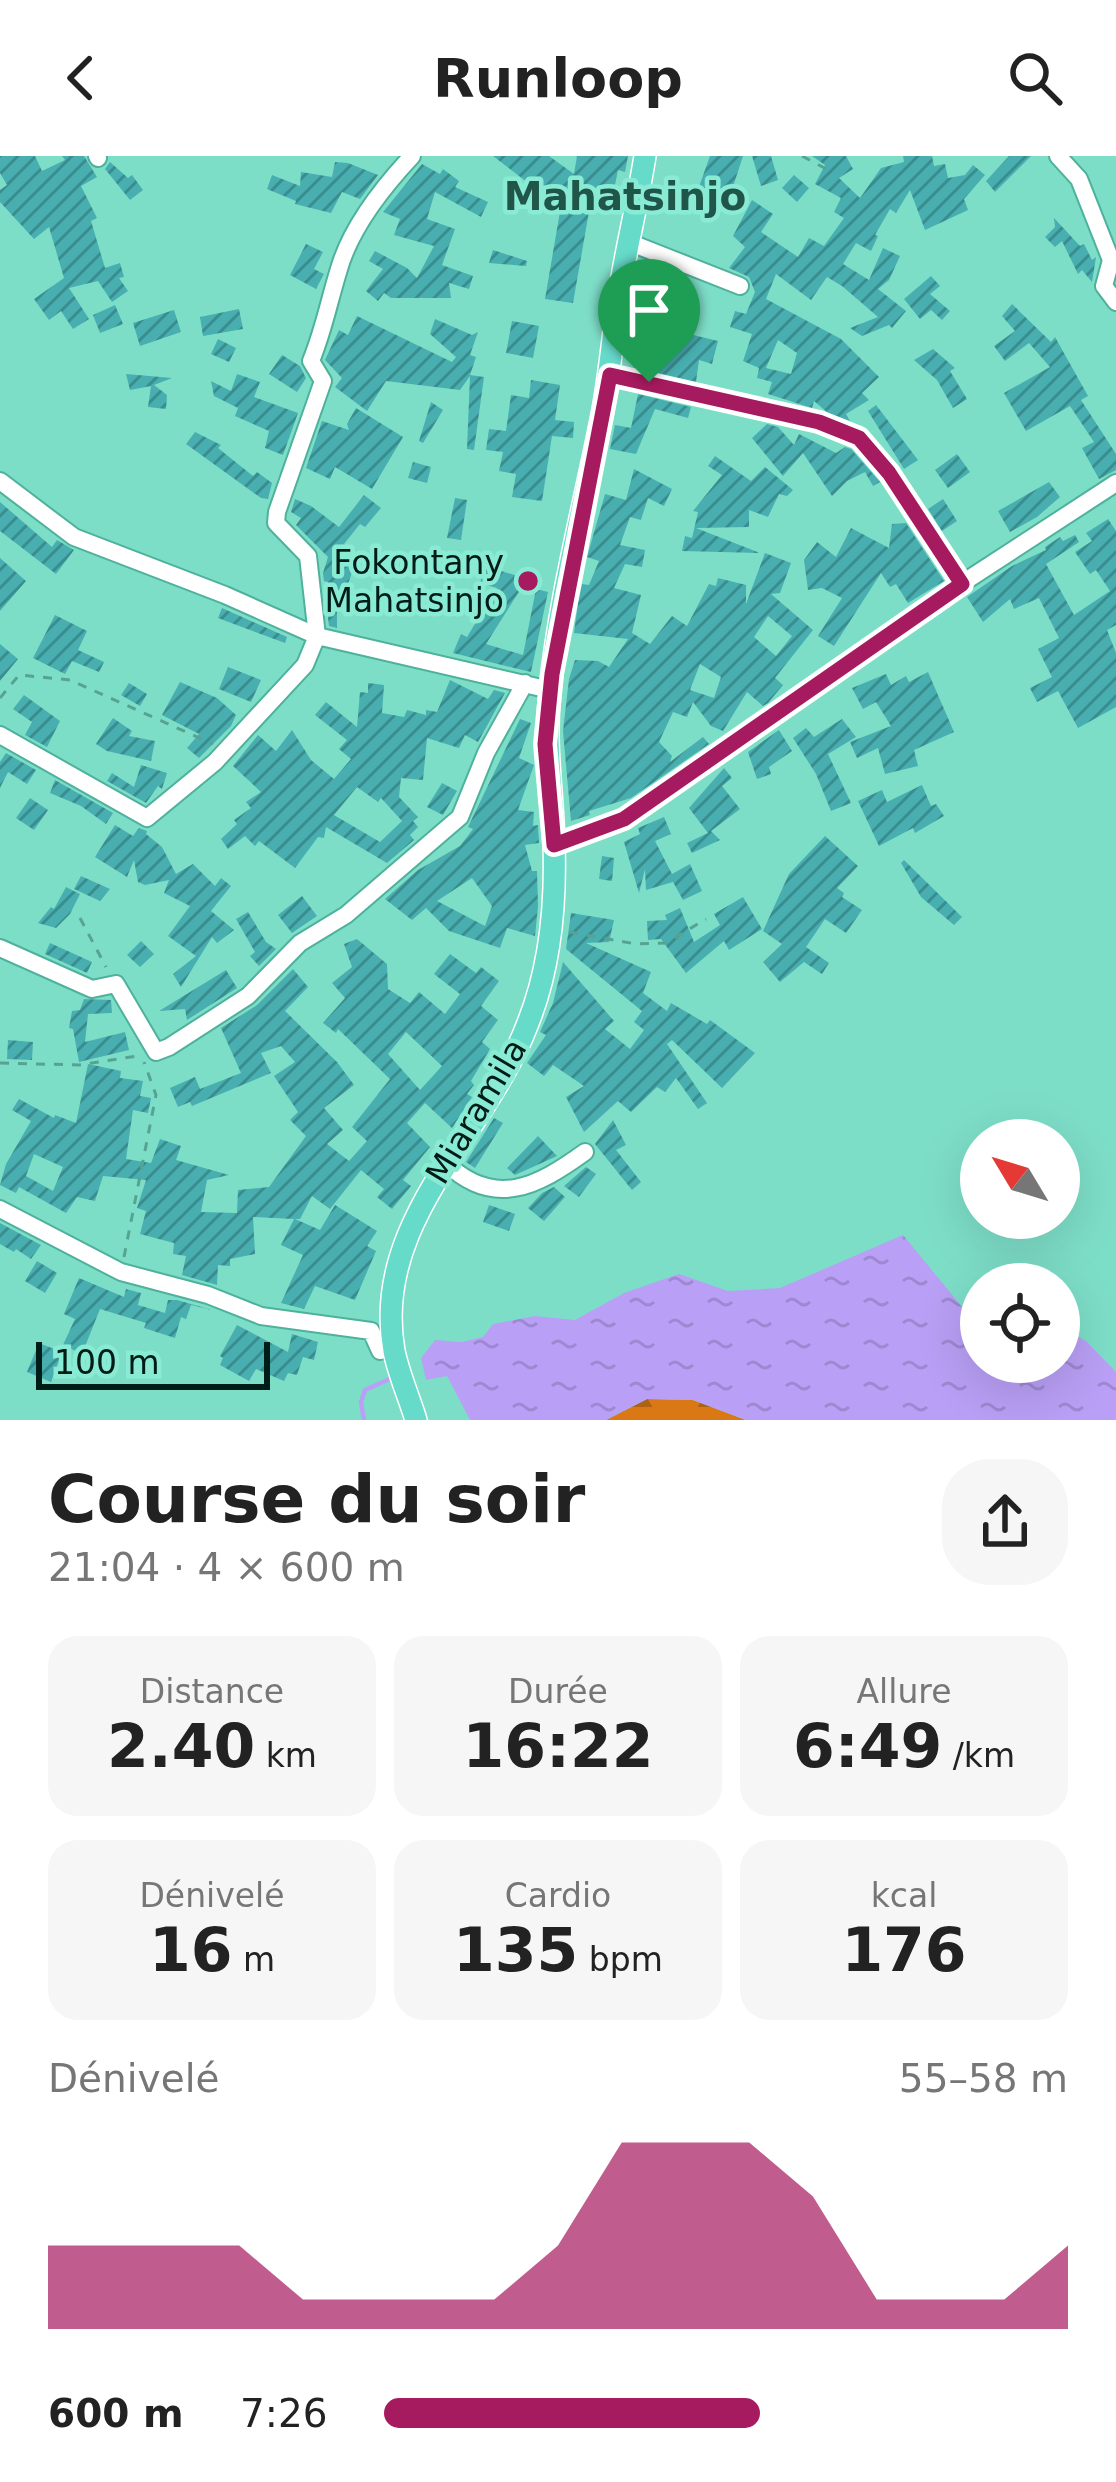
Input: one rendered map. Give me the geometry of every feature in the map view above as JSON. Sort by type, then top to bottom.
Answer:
[{"type":"main road","name":"Miaramila","points":[[416,1420],[394,1350],[391,1314],[402,1253],[426,1194],[496,1088],[540,989],[550,929],[554,845],[545,744],[550,690],[610,375],[617,305],[645,156]]},
{"type":"street","points":[[0,735],[147,818],[221,756],[305,665],[316,635],[308,556],[276,523],[277,512],[323,381],[311,361],[328,319],[340,265],[385,184],[412,156]]},
{"type":"street","points":[[1058,156],[1079,179],[1111,260],[1104,286],[1116,302]]},
{"type":"street","points":[[631,243],[740,286]]},
{"type":"street","points":[[610,375],[819,422],[859,438],[889,473],[962,584]]},
{"type":"street","points":[[0,481],[74,538],[316,635],[550,690]]},
{"type":"street","points":[[554,845],[624,819],[1116,483]]},
{"type":"street","points":[[0,948],[92,989],[116,984],[156,1052],[248,996],[300,943],[346,915],[460,817],[486,752],[525,683]]},
{"type":"street","points":[[445,1162],[474,1183],[524,1189],[585,1152]]},
{"type":"street","points":[[0,1208],[121,1272],[208,1294],[261,1316],[371,1330],[380,1351],[394,1350]]},
{"type":"path","points":[[802,156],[832,172]]},
{"type":"path","points":[[0,698],[19,675],[70,680],[212,743],[221,756]]},
{"type":"path","points":[[80,918],[116,984]]},
{"type":"path","points":[[550,929],[636,944],[666,944],[706,919]]},
{"type":"path","points":[[0,1063],[79,1065],[141,1055],[156,1095],[121,1272]]},
{"type":"green space","points":[[647,1399],[693,1400],[746,1420],[606,1420]]},
{"type":"water","points":[[903,1235],[960,1304],[960,1383],[1080,1383],[1080,1338],[1116,1372],[1116,1420],[746,1420],[693,1400],[647,1399],[606,1420],[470,1420],[447,1376],[426,1380],[421,1358],[435,1340],[462,1342],[483,1337],[493,1324],[535,1316],[575,1320],[624,1293],[679,1274],[728,1291],[780,1288]]},
{"type":"building","points":[[0,156],[35,156],[42,171],[65,160],[62,156],[84,156],[97,177],[81,186],[97,218],[91,221],[105,268],[120,263],[124,277],[119,278],[128,291],[112,302],[98,281],[69,288],[89,319],[73,329],[61,311],[49,320],[34,299],[64,278],[49,227],[34,239],[0,202],[0,190],[7,185],[0,173]]},
{"type":"building","points":[[493,156],[549,156],[574,174],[577,156],[628,156],[625,172],[618,170],[610,210],[590,206],[573,303],[545,299],[562,200],[527,182]]},
{"type":"building","points":[[710,156],[743,156],[726,208],[695,198]]},
{"type":"building","points":[[752,156],[771,156],[778,180],[761,186]]},
{"type":"building","points":[[812,156],[846,156],[853,169],[839,178],[860,198],[881,168],[904,162],[903,156],[932,156],[934,166],[945,164],[948,178],[965,175],[973,165],[985,175],[964,199],[968,210],[925,230],[910,190],[896,213],[890,209],[871,251],[856,243],[843,264],[869,280],[883,248],[900,256],[889,280],[878,289],[906,311],[892,328],[889,325],[862,336],[850,328],[878,317],[842,286],[827,277],[811,300],[776,274],[766,299],[841,339],[879,377],[862,393],[869,400],[846,414],[850,421],[828,413],[814,401],[812,408],[768,394],[772,382],[757,378],[759,368],[743,361],[752,334],[730,327],[735,311],[746,314],[755,292],[749,277],[729,268],[745,247],[733,236],[752,200],[773,214],[761,232],[798,257],[809,238],[824,246],[844,218],[834,212],[841,198],[815,184],[825,165]],"holes":[[[778,340],[797,353],[791,374],[766,368]]]},
{"type":"building","points":[[1009,156],[1031,156],[995,192],[986,181]]},
{"type":"building","points":[[110,162],[128,178],[132,175],[143,190],[130,200],[105,169]]},
{"type":"building","points":[[335,162],[378,175],[360,199],[342,192],[331,213],[295,204],[267,189],[272,175],[300,186],[301,172],[332,177]]},
{"type":"building","points":[[422,164],[440,174],[443,169],[459,181],[455,187],[488,202],[481,217],[435,192],[427,219],[455,229],[442,265],[473,276],[469,289],[449,283],[451,298],[391,298],[384,293],[378,301],[366,291],[383,269],[369,261],[375,251],[417,278],[434,246],[394,235],[400,219],[383,212]]},
{"type":"building","points":[[794,175],[809,188],[797,202],[782,188]]},
{"type":"building","points":[[1054,218],[1080,246],[1084,244],[1092,260],[1096,257],[1092,282],[1082,270],[1078,274],[1062,241],[1055,247],[1045,237],[1055,227]]},
{"type":"building","points":[[306,244],[323,252],[314,269],[324,274],[316,289],[290,275]]},
{"type":"building","points":[[493,250],[527,261],[526,266],[489,263]]},
{"type":"building","points":[[646,263],[671,273],[665,306],[639,302]]},
{"type":"building","points":[[931,276],[940,286],[930,294],[950,311],[942,320],[931,310],[920,319],[904,299]]},
{"type":"building","points":[[1012,304],[1051,342],[1055,337],[1088,396],[1081,400],[1116,454],[1116,470],[1099,479],[1082,448],[1094,442],[1070,406],[1026,431],[1004,393],[1050,367],[1029,343],[1005,361],[994,346],[1015,331],[1002,316]]},
{"type":"building","points":[[115,305],[123,324],[100,333],[93,315]]},
{"type":"building","points":[[239,309],[243,329],[203,336],[200,317]]},
{"type":"building","points":[[174,310],[181,332],[140,346],[133,323]]},
{"type":"building","points":[[357,316],[452,362],[456,357],[430,334],[435,319],[472,335],[478,332],[470,355],[476,357],[470,375],[484,377],[474,450],[467,449],[470,376],[460,390],[386,381],[367,411],[335,387],[342,378],[325,360],[339,330],[348,335]]},
{"type":"building","points":[[512,321],[539,326],[533,358],[506,353]]},
{"type":"building","points":[[644,330],[679,341],[681,332],[718,341],[712,364],[699,360],[696,382],[633,367]]},
{"type":"building","points":[[218,339],[236,348],[229,362],[211,354]]},
{"type":"building","points":[[933,349],[955,368],[950,371],[967,399],[953,408],[937,380],[914,360]]},
{"type":"building","points":[[282,355],[300,366],[306,378],[297,392],[269,374]]},
{"type":"building","points":[[126,374],[172,378],[154,385],[167,395],[166,409],[148,407],[151,386],[130,390]]},
{"type":"building","points":[[237,374],[260,382],[254,397],[298,413],[283,455],[265,448],[269,431],[235,416],[238,408],[214,396],[211,381],[231,391]]},
{"type":"building","points":[[531,380],[560,385],[555,420],[574,422],[573,438],[552,436],[542,501],[512,497],[516,474],[499,471],[503,452],[486,450],[489,429],[506,431],[511,395],[529,398]]},
{"type":"building","points":[[638,394],[691,407],[688,418],[655,409],[636,454],[610,449],[615,425],[631,428]]},
{"type":"building","points":[[431,402],[443,410],[423,443],[419,441]]},
{"type":"building","points":[[876,405],[918,460],[904,469],[868,411]]},
{"type":"building","points":[[356,408],[403,437],[372,489],[335,467],[330,479],[306,468],[322,421],[349,430],[347,424]]},
{"type":"building","points":[[767,424],[778,427],[794,445],[799,434],[836,453],[851,449],[880,482],[873,486],[865,472],[832,496],[803,453],[783,476],[752,438]]},
{"type":"building","points":[[195,432],[221,445],[218,448],[253,476],[257,472],[272,483],[268,499],[186,444]]},
{"type":"building","points":[[957,454],[970,472],[948,488],[935,470]]},
{"type":"building","points":[[715,456],[751,481],[765,467],[793,490],[787,496],[779,494],[768,517],[749,510],[749,527],[696,528],[760,553],[682,551],[685,536],[692,538],[698,512],[693,511],[722,475],[708,466]]},
{"type":"building","points":[[413,462],[431,467],[427,483],[408,478]]},
{"type":"building","points":[[634,469],[672,489],[664,506],[648,498],[641,520],[630,517],[620,545],[645,550],[642,567],[625,564],[614,588],[641,595],[632,633],[650,644],[672,616],[687,626],[709,584],[716,586],[718,578],[746,585],[746,604],[765,553],[791,563],[780,593],[771,594],[813,630],[775,678],[783,685],[768,703],[763,706],[747,692],[723,731],[711,726],[693,702],[687,717],[673,712],[659,742],[672,756],[670,762],[703,737],[709,744],[631,798],[571,821],[563,731],[569,679],[575,660],[598,661],[609,667],[628,639],[574,633],[578,603],[582,584],[589,585],[599,561],[587,557],[605,494],[626,500]],"holes":[[[768,616],[792,636],[776,656],[754,637]],[[700,664],[721,677],[714,698],[690,690]]]},
{"type":"building","points":[[1049,482],[1060,497],[1010,532],[998,511]]},
{"type":"building","points":[[364,495],[381,508],[344,544],[358,555],[341,604],[337,603],[337,628],[329,626],[328,582],[323,573],[328,557],[296,525],[301,518],[291,512],[295,499],[339,527]]},
{"type":"building","points":[[455,498],[467,500],[461,540],[447,538]]},
{"type":"building","points":[[943,499],[957,521],[942,531],[928,509]]},
{"type":"building","points":[[0,502],[52,547],[57,540],[74,550],[56,574],[0,531]]},
{"type":"building","points":[[1108,519],[1116,531],[1116,625],[1107,630],[1116,653],[1116,707],[1078,728],[1058,691],[1037,702],[1030,688],[1052,677],[1038,649],[1059,638],[1039,598],[1014,609],[1010,599],[983,622],[967,597],[1060,537],[1063,541],[1075,535],[1079,542],[1046,564],[1074,615],[1110,591],[1096,570],[1090,574],[1075,552],[1092,541],[1086,533]]},
{"type":"building","points":[[906,523],[944,581],[908,603],[896,584],[890,587],[881,573],[834,646],[818,636],[842,598],[822,588],[808,590],[804,560],[817,542],[836,557],[851,528],[889,548],[892,524]]},
{"type":"building","points":[[0,558],[26,581],[0,611]]},
{"type":"building","points":[[485,566],[527,579],[486,644],[523,655],[536,589],[548,592],[531,672],[453,653],[461,634],[467,637],[497,588],[480,583]]},
{"type":"building","points":[[222,608],[287,637],[285,643],[218,618]]},
{"type":"building","points":[[55,615],[87,631],[78,650],[104,662],[99,672],[72,661],[65,674],[33,658]]},
{"type":"building","points":[[0,644],[18,659],[0,681]]},
{"type":"building","points":[[228,667],[261,680],[251,702],[219,689]]},
{"type":"building","points":[[928,672],[954,732],[914,750],[918,766],[885,774],[878,748],[857,758],[850,742],[891,726],[876,702],[863,709],[852,688],[886,674],[891,685]]},
{"type":"building","points":[[450,680],[488,699],[494,690],[505,693],[478,742],[465,735],[459,748],[427,738],[423,780],[401,778],[399,797],[418,817],[413,821],[418,827],[410,835],[414,840],[387,863],[326,827],[324,838],[318,837],[295,868],[259,841],[255,846],[245,836],[228,849],[221,839],[237,824],[234,820],[251,808],[246,802],[261,792],[233,766],[258,735],[276,751],[292,730],[311,760],[334,779],[351,759],[339,749],[347,740],[315,715],[326,702],[357,727],[360,692],[368,693],[368,683],[384,685],[382,713],[404,717],[407,710],[426,715],[426,710],[437,712]],"holes":[[[357,787],[378,802],[381,798],[402,821],[380,842],[334,815]]]},
{"type":"building","points":[[180,682],[217,698],[236,715],[199,758],[187,748],[199,734],[162,715]]},
{"type":"building","points":[[129,683],[147,694],[140,706],[121,695]]},
{"type":"building","points":[[24,695],[60,721],[47,747],[25,735],[32,722],[13,709]]},
{"type":"building","points":[[113,718],[132,731],[129,736],[155,741],[151,761],[96,744]]},
{"type":"building","points":[[520,719],[531,723],[519,758],[534,765],[518,810],[534,812],[533,826],[538,825],[539,843],[525,845],[532,871],[537,871],[535,936],[507,928],[500,948],[449,931],[426,908],[412,920],[385,899],[418,870],[460,846],[473,829],[468,827]],"holes":[[[472,878],[492,906],[485,926],[437,901]]]},
{"type":"building","points":[[842,719],[856,737],[828,754],[851,803],[831,811],[816,774],[793,738],[806,728],[814,737]]},
{"type":"building","points":[[779,730],[792,751],[769,767],[771,774],[757,779],[748,752]]},
{"type":"building","points":[[6,753],[36,770],[27,784],[8,772],[0,788],[0,762]]},
{"type":"building","points":[[141,765],[167,773],[162,789],[158,786],[146,803],[107,781],[112,773],[134,787]]},
{"type":"building","points":[[724,768],[732,778],[722,786],[740,809],[711,831],[720,840],[692,853],[687,843],[708,833],[689,808]]},
{"type":"building","points":[[55,780],[113,813],[106,824],[81,806],[50,793]]},
{"type":"building","points":[[442,783],[457,791],[443,815],[427,807]]},
{"type":"building","points":[[922,785],[931,806],[936,804],[944,816],[879,846],[858,801],[882,790],[887,802]]},
{"type":"building","points":[[30,798],[48,810],[34,830],[16,818]]},
{"type":"building","points":[[664,817],[671,834],[655,841],[672,874],[690,864],[702,891],[683,900],[673,882],[646,890],[645,869],[639,893],[624,842],[640,834],[638,828]]},
{"type":"building","points":[[115,825],[133,836],[139,828],[147,831],[176,874],[193,864],[215,886],[221,878],[231,886],[211,911],[234,930],[217,943],[212,937],[181,987],[173,974],[196,956],[168,936],[190,906],[164,893],[169,880],[138,882],[134,860],[127,877],[95,857]]},
{"type":"building","points":[[825,836],[858,866],[837,888],[862,910],[846,933],[825,919],[806,947],[829,963],[822,974],[804,962],[780,982],[763,962],[782,944],[763,931],[789,874]]},
{"type":"building","points":[[602,856],[614,858],[612,881],[599,879]]},
{"type":"building","points":[[904,860],[962,917],[954,925],[921,897],[901,863]]},
{"type":"building","points":[[81,876],[110,889],[100,901],[74,889]]},
{"type":"building","points":[[66,887],[80,894],[70,914],[56,928],[38,923],[54,909]]},
{"type":"building","points":[[302,896],[317,916],[292,933],[278,915]]},
{"type":"building","points":[[743,897],[762,929],[729,950],[724,941],[686,973],[661,939],[648,940],[647,921],[667,920],[665,915],[680,908],[694,942],[720,925],[714,914]]},
{"type":"building","points":[[248,912],[266,942],[276,949],[259,966],[250,956],[255,952],[236,919]]},
{"type":"building","points":[[571,913],[614,920],[609,942],[586,943],[651,972],[643,993],[667,1011],[671,1003],[707,1024],[710,1020],[755,1053],[722,1088],[672,1040],[667,1044],[707,1103],[698,1109],[676,1078],[665,1092],[657,1087],[631,1112],[618,1101],[584,1132],[566,1097],[584,1086],[553,1065],[544,1076],[527,1063],[546,1035],[540,1032],[563,962],[614,1021],[605,1029],[630,1049],[644,1030],[634,1022],[642,1011],[566,949]]},
{"type":"building","points":[[357,939],[387,964],[388,989],[410,1003],[419,992],[445,1014],[460,994],[434,974],[450,954],[476,973],[481,967],[499,981],[481,1006],[498,1020],[482,1042],[490,1049],[471,1081],[474,1085],[467,1094],[472,1097],[452,1128],[425,1103],[407,1123],[430,1147],[403,1180],[411,1186],[392,1209],[377,1197],[384,1189],[361,1170],[330,1209],[312,1196],[300,1219],[295,1219],[320,1230],[335,1205],[377,1231],[367,1246],[376,1251],[355,1300],[315,1286],[304,1309],[281,1303],[303,1255],[281,1245],[294,1219],[253,1217],[255,1254],[230,1259],[230,1266],[218,1265],[217,1285],[182,1275],[186,1256],[173,1254],[174,1243],[140,1234],[146,1211],[137,1208],[146,1180],[103,1176],[95,1201],[77,1197],[66,1213],[19,1187],[16,1193],[0,1185],[6,1164],[31,1121],[12,1110],[19,1099],[54,1118],[76,1123],[88,1064],[121,1071],[120,1078],[143,1081],[140,1096],[151,1098],[148,1113],[133,1110],[126,1159],[151,1163],[160,1139],[181,1146],[176,1160],[229,1175],[207,1180],[201,1212],[237,1213],[238,1190],[269,1187],[306,1136],[290,1120],[298,1112],[274,1076],[295,1062],[281,1046],[261,1053],[271,1073],[192,1106],[190,1102],[178,1107],[170,1088],[195,1077],[200,1089],[241,1073],[221,1028],[257,1005],[293,969],[308,987],[285,1011],[354,1085],[324,1108],[343,1130],[327,1144],[349,1161],[367,1141],[352,1127],[390,1079],[338,1029],[336,1033],[323,1023],[345,998],[332,983],[352,967],[344,944]],"holes":[[[406,1032],[442,1066],[420,1090],[388,1054]],[[34,1154],[63,1167],[53,1191],[26,1176]]]},
{"type":"building","points":[[141,941],[154,954],[140,967],[127,955]]},
{"type":"building","points":[[50,943],[92,962],[87,973],[45,954]]},
{"type":"building","points":[[226,970],[237,988],[187,1020],[185,1009],[159,1011]]},
{"type":"building","points":[[84,999],[111,1000],[112,1013],[88,1014],[85,1042],[125,1032],[129,1050],[79,1062],[69,1028],[72,1011],[80,1010]]},
{"type":"building","points":[[8,1040],[33,1042],[32,1060],[7,1059]]},
{"type":"building","points":[[494,1118],[503,1123],[475,1168],[466,1162]]},
{"type":"building","points":[[613,1120],[626,1145],[616,1150],[641,1182],[632,1190],[595,1144]]},
{"type":"building","points":[[538,1136],[557,1156],[515,1175],[507,1168]]},
{"type":"building","points":[[586,1167],[596,1174],[579,1197],[564,1186]]},
{"type":"building","points":[[554,1187],[565,1197],[544,1221],[528,1208]]},
{"type":"building","points":[[489,1205],[515,1214],[509,1231],[483,1222]]},
{"type":"building","points":[[0,1223],[41,1245],[31,1259],[0,1244]]},
{"type":"building","points":[[37,1261],[57,1273],[45,1293],[25,1281]]},
{"type":"building","points":[[79,1278],[124,1297],[126,1289],[141,1293],[138,1305],[165,1313],[168,1300],[177,1300],[212,1310],[191,1305],[186,1319],[181,1317],[175,1338],[100,1309],[82,1354],[63,1345],[75,1319],[64,1314]]},
{"type":"building","points":[[237,1325],[288,1352],[292,1334],[318,1342],[314,1360],[303,1357],[297,1375],[288,1373],[284,1381],[256,1369],[249,1381],[220,1365]]},
{"type":"building","points":[[39,1343],[62,1352],[51,1382],[27,1372]]},
{"type":"waterway","points":[[364,1420],[365,1390],[392,1378]]},
{"type":"place","name":"Fokontany Mahatsinjo","points":[[528,581]]},
{"type":"district","name":"Mahatsinjo","points":[[625,196]]},
{"type":"route","points":[[610,375],[649,382],[819,422],[859,438],[889,473],[962,584],[624,819],[554,845],[545,744],[552,674],[610,375]]}]
